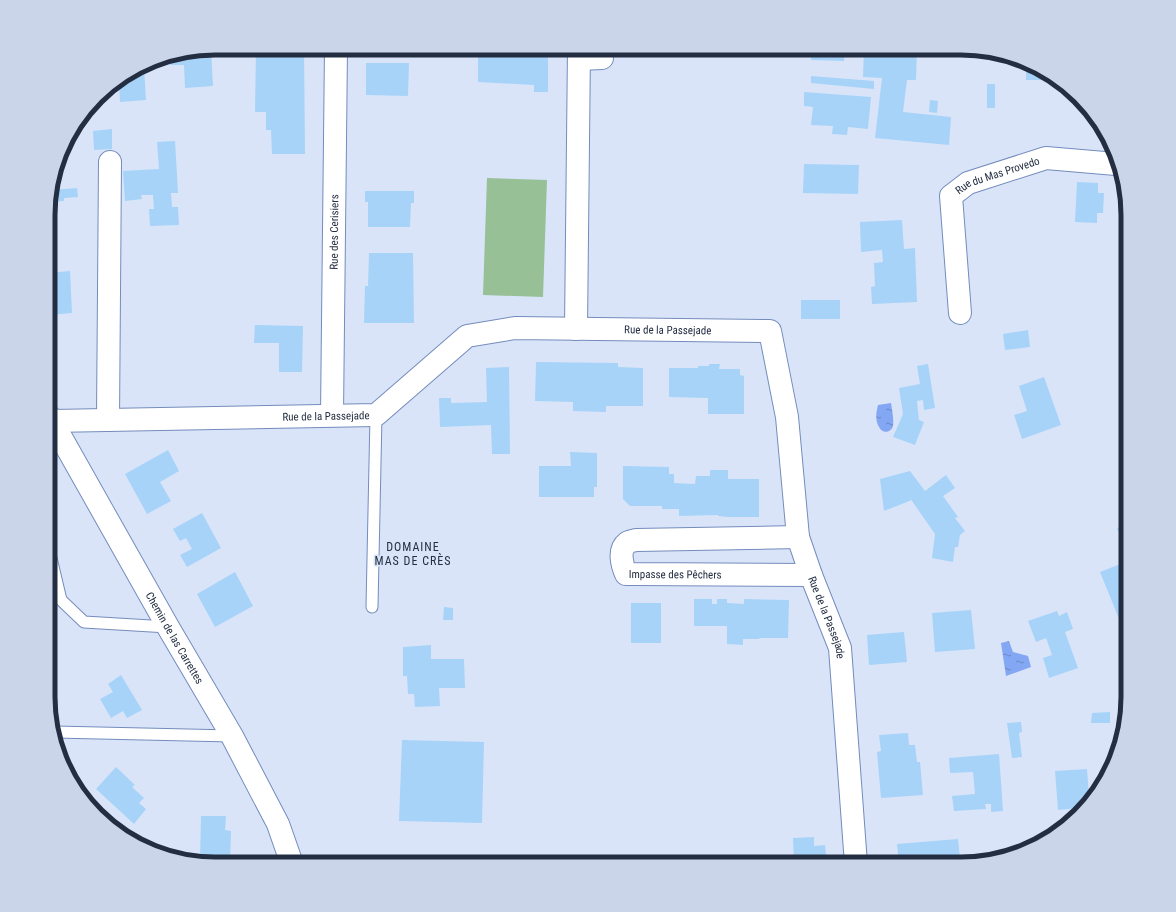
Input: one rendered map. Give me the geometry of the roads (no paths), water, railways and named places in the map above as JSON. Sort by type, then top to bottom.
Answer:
[{"type":"street","name":"Rue des Cerisiers","points":[[332,415],[336,55]]},
{"type":"street","points":[[576,329],[579,55]]},
{"type":"street","points":[[585,55],[602,58]]},
{"type":"street","name":"Rue du Mas Provedo","points":[[960,313],[951,196],[968,183],[1046,158],[1112,164]]},
{"type":"street","points":[[108,420],[110,162]]},
{"type":"street","name":"Rue de la Passejade","points":[[55,418],[108,420],[376,415],[466,336],[515,328],[770,331],[787,417],[798,537],[811,575],[840,648],[855,857]]},
{"type":"street","name":"Chemin de las Carrettes","points":[[55,425],[168,627],[232,736],[278,824],[290,857]]},
{"type":"street","name":"Impasse des Pêchers","points":[[798,537],[636,540],[628,542],[622,549],[622,564],[626,574],[811,575]]},
{"type":"lane","points":[[372,607],[376,415]]},
{"type":"lane","points":[[55,575],[61,600],[84,622],[168,627]]},
{"type":"lane","points":[[59,732],[232,736]]},
{"type":"water","points":[[891,403],[893,426],[890,430],[884,432],[880,429],[876,419],[878,405]]},
{"type":"water","points":[[1009,641],[1013,652],[1028,656],[1031,667],[1006,676],[1001,643]]},
{"type":"district","name":"DOMAINE MAS DE CRÈS","points":[[413,554]]}]
